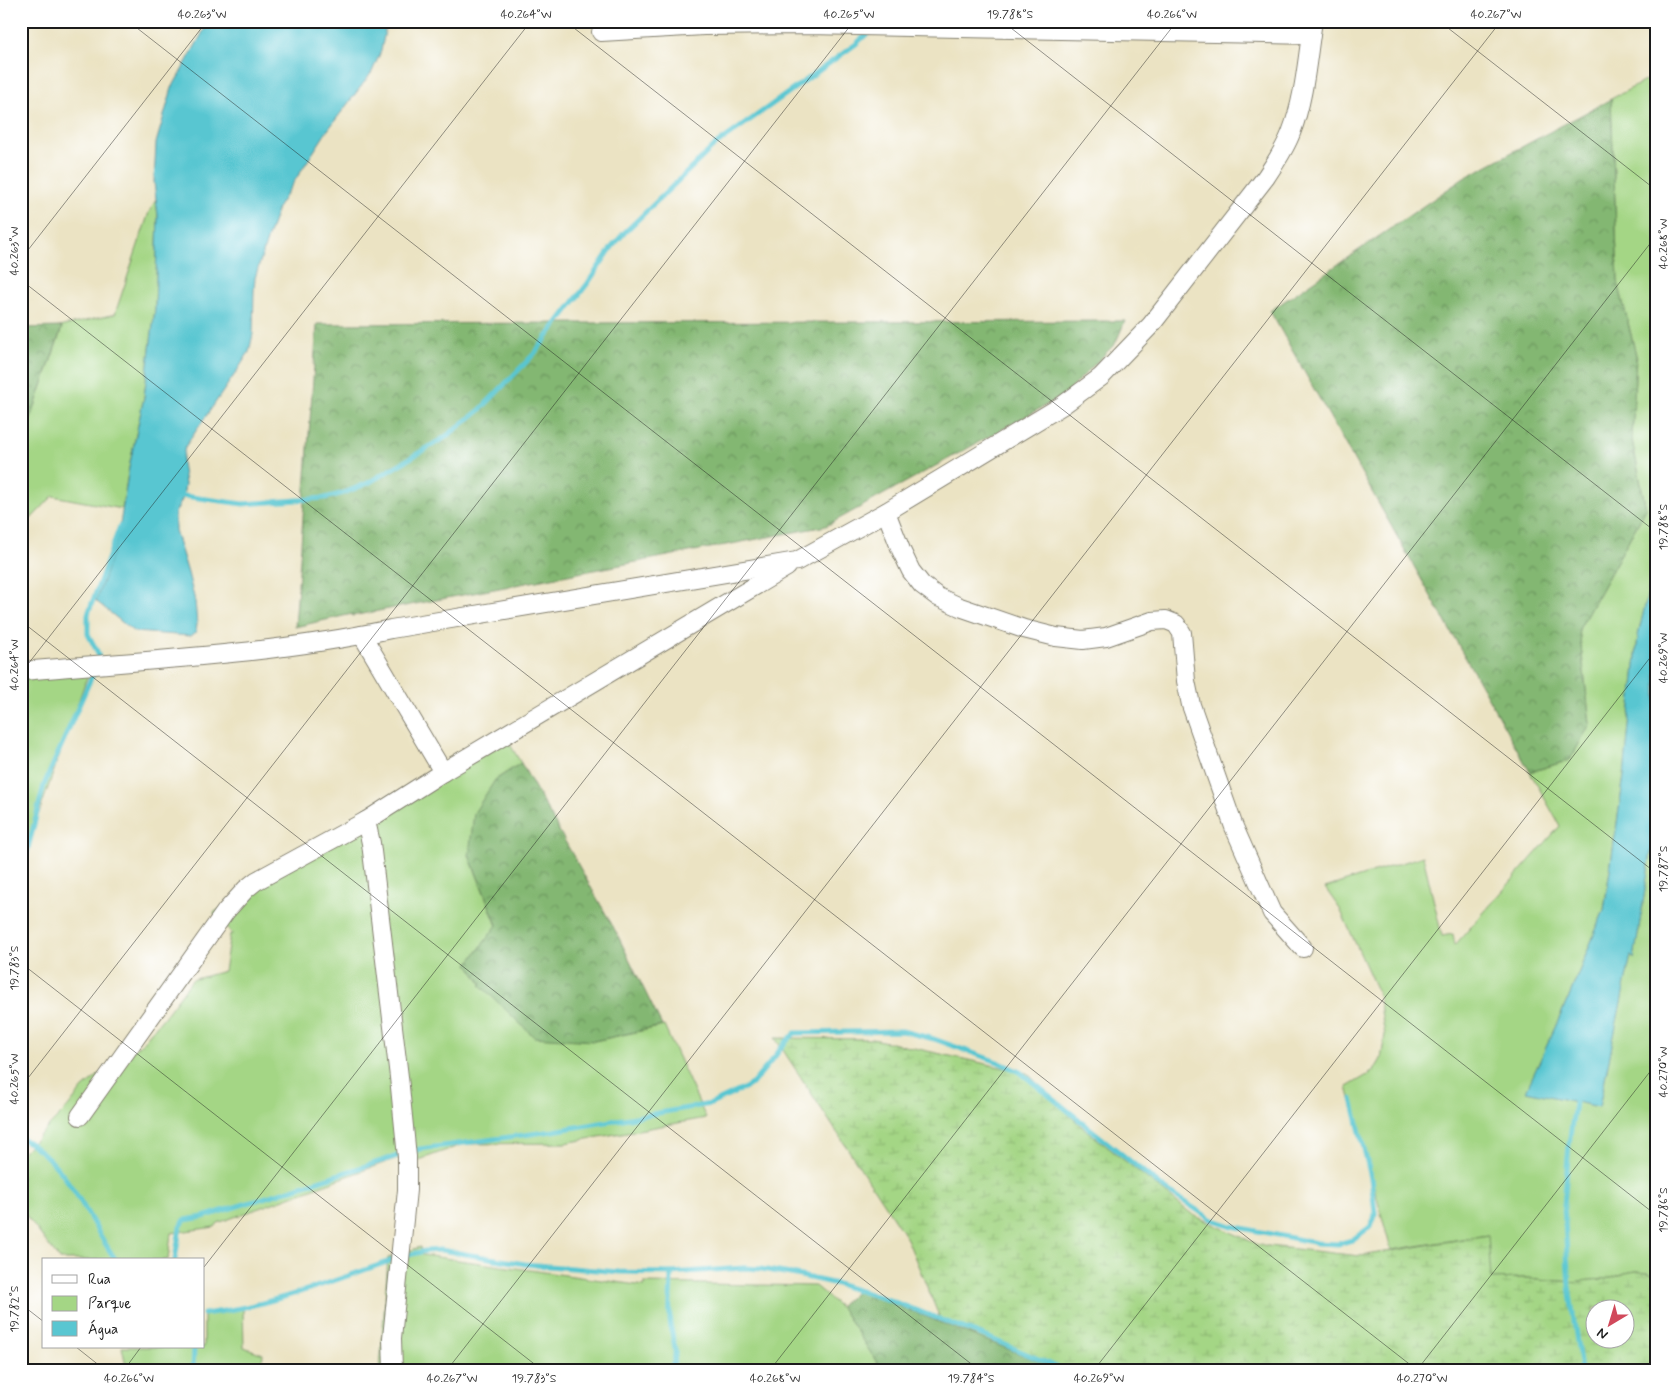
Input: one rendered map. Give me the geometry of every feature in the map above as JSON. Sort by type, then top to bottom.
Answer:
[{"type":"street","points":[[80,1116],[226,911],[246,889],[270,872],[366,821],[443,772],[796,562],[886,512],[1063,405],[1100,377],[1151,325],[1266,177],[1281,153],[1291,134],[1301,98],[1312,28],[808,25],[704,26],[601,32]]},
{"type":"street","points":[[886,512],[911,571],[922,585],[938,597],[960,607],[1024,629],[1056,637],[1083,640],[1106,637],[1152,621],[1166,620],[1176,624],[1182,633],[1186,681],[1191,705],[1234,827],[1266,903],[1272,913],[1304,948]]},
{"type":"street","points":[[21,671],[201,656],[362,635],[796,562]]},
{"type":"street","points":[[362,635],[443,772]]},
{"type":"street","points":[[366,821],[371,843],[407,1157],[407,1190],[392,1338],[393,1370]]},
{"type":"green space","points":[[1656,75],[1656,557],[1638,636],[1624,776],[1604,910],[1568,999],[1527,1091],[1599,1107],[1631,954],[1634,958],[1656,821],[1656,1276],[1648,1272],[1636,1271],[1612,1278],[1572,1282],[1526,1278],[1491,1279],[1487,1235],[1391,1250],[1347,1087],[1374,1071],[1381,1059],[1385,1035],[1378,993],[1340,909],[1325,888],[1423,856],[1442,936],[1453,934],[1455,945],[1560,826],[1530,772],[1570,760],[1590,724],[1579,629],[1646,509],[1632,440],[1636,355],[1618,282],[1611,99]]},
{"type":"green space","points":[[1611,99],[1618,282],[1636,355],[1632,440],[1646,509],[1579,629],[1590,724],[1570,760],[1530,772],[1270,311],[1464,178]]},
{"type":"green space","points":[[156,199],[158,216],[155,309],[144,397],[122,509],[53,496],[21,529],[21,447],[62,328],[55,328],[115,314],[149,212]]},
{"type":"green space","points":[[1125,321],[1115,344],[1063,396],[826,526],[352,616],[352,614],[295,627],[317,324]]},
{"type":"green space","points":[[62,327],[21,447],[21,328]]},
{"type":"green space","points":[[91,669],[86,680],[21,864],[21,672]]},
{"type":"green space","points":[[508,741],[521,763],[495,780],[469,855],[497,926],[469,965],[482,985],[594,1041],[664,1026],[706,1118],[565,1143],[464,1144],[405,1165],[403,1156],[218,1223],[215,1227],[171,1233],[168,1258],[58,1258],[21,1209],[21,1154],[68,1107],[83,1088],[120,1058],[141,1044],[192,980],[224,971],[230,934],[233,934],[213,913]]},
{"type":"green space","points":[[521,763],[616,932],[662,1026],[594,1041],[534,1037],[480,985],[482,984],[468,964],[497,925],[469,855],[474,813],[495,780]]},
{"type":"green space","points":[[775,1038],[873,1039],[1027,1073],[1080,1125],[1193,1215],[1259,1245],[1360,1256],[1488,1235],[1491,1279],[1526,1278],[1572,1282],[1612,1278],[1636,1271],[1648,1272],[1656,1276],[1656,1370],[1061,1370],[942,1323],[907,1239]]},
{"type":"green space","points":[[420,1247],[422,1255],[644,1286],[644,1283],[815,1286],[843,1310],[882,1370],[380,1370],[388,1258]]},
{"type":"green space","points":[[858,1290],[1061,1370],[882,1370],[840,1306]]},
{"type":"green space","points":[[243,1308],[244,1347],[263,1354],[261,1370],[127,1370],[122,1348],[205,1348],[205,1313]]},
{"type":"water","points":[[209,21],[387,21],[381,51],[372,72],[327,131],[279,205],[255,278],[253,334],[249,352],[185,447],[182,462],[185,484],[183,498],[175,513],[175,530],[195,601],[196,632],[191,636],[134,632],[96,601],[118,537],[129,468],[144,397],[155,309],[158,216],[154,182],[156,143],[172,88]]},
{"type":"water","points":[[1656,557],[1656,821],[1634,959],[1631,955],[1599,1107],[1526,1091],[1568,999],[1604,910],[1624,776],[1638,636]]},
{"type":"waterway","points":[[177,495],[243,504],[325,498],[344,493],[368,483],[444,438],[480,410],[534,354],[588,283],[612,247],[625,232],[714,146],[856,44],[870,31]]},
{"type":"waterway","points":[[98,661],[98,653],[88,634],[88,614],[120,526]]},
{"type":"waterway","points":[[21,876],[44,785],[95,669]]},
{"type":"waterway","points":[[175,1258],[180,1227],[185,1220],[203,1217],[420,1149],[553,1131],[711,1104],[753,1083],[795,1033],[902,1031],[934,1039],[1020,1072],[1166,1190],[1211,1219],[1232,1226],[1317,1243],[1338,1244],[1352,1240],[1370,1227],[1375,1213],[1371,1178],[1352,1099]]},
{"type":"waterway","points":[[1576,1096],[1569,1144],[1564,1206],[1569,1286],[1581,1370]]},
{"type":"waterway","points":[[21,1138],[38,1149],[64,1177],[115,1258]]},
{"type":"waterway","points":[[404,1256],[425,1251],[441,1250],[525,1264],[619,1272],[671,1273],[744,1268],[796,1275],[837,1284],[892,1301],[987,1337],[1064,1370]]},
{"type":"waterway","points":[[205,1314],[277,1299],[396,1259]]},
{"type":"waterway","points":[[670,1370],[675,1358],[670,1320],[671,1273]]},
{"type":"waterway","points":[[193,1370],[194,1348]]}]
